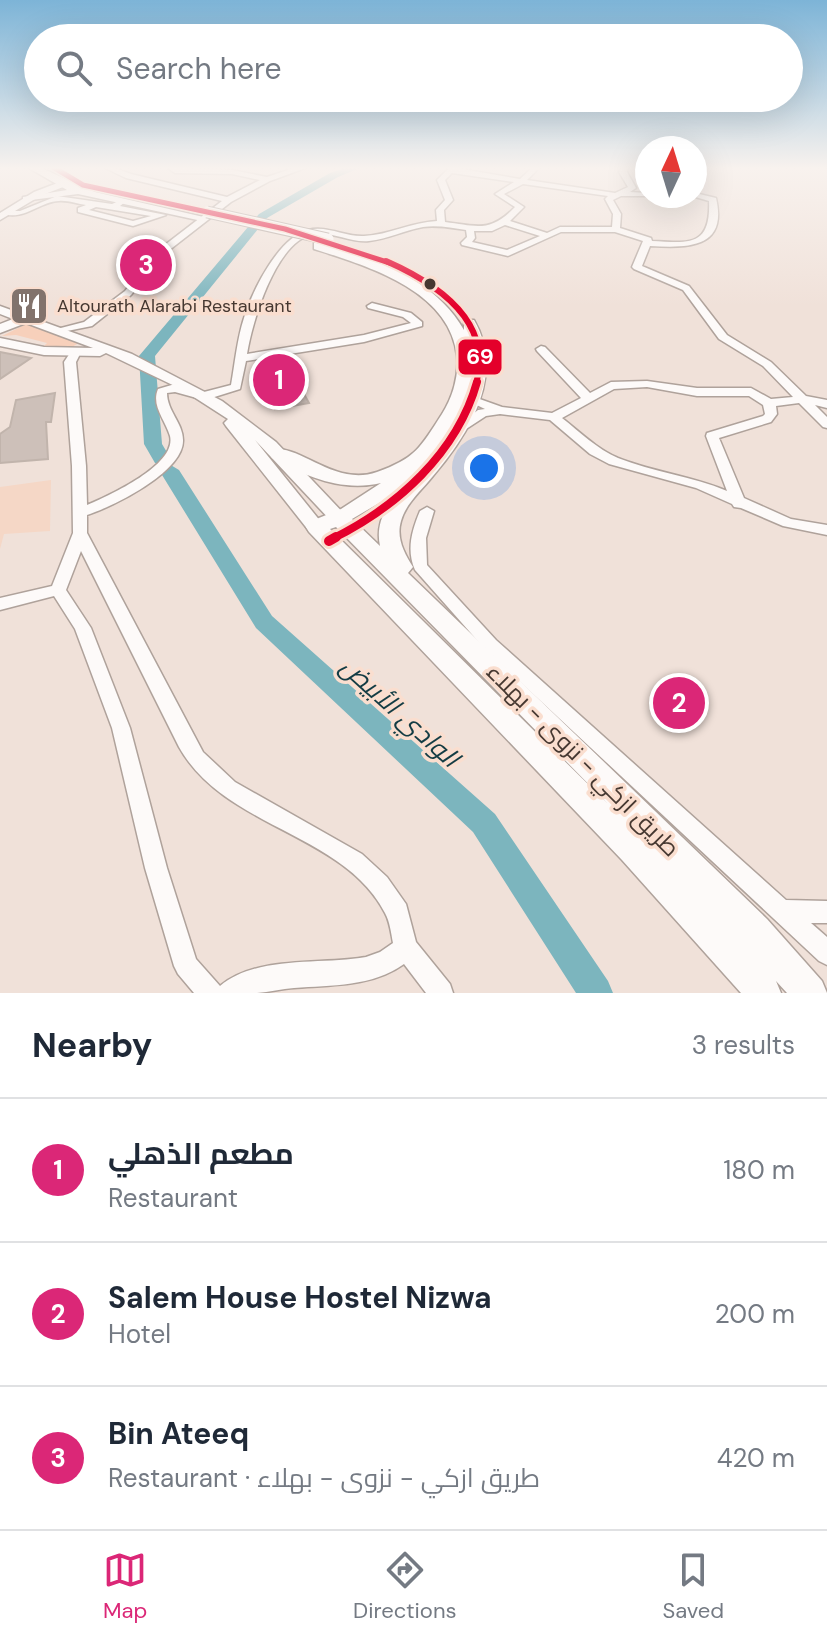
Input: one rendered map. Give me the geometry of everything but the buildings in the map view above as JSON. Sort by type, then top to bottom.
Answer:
[{"type":"main road","points":[[187,213],[204,215]]},
{"type":"main road","points":[[197,213],[401,265],[449,297],[466,317],[479,348],[480,373],[474,401],[460,429],[389,520],[385,534],[390,551],[435,610]]},
{"type":"main road","points":[[323,243],[392,270],[436,300],[459,331],[465,347],[466,374],[457,403],[438,435],[415,464],[334,529]]},
{"type":"main road","points":[[279,454],[332,479],[378,479],[414,459],[438,435]]},
{"type":"main road","points":[[334,529],[438,458]]},
{"type":"main road","name":"طريق ازكي - نزوى - بهلاء","points":[[334,529],[435,610],[755,931],[810,993]]},
{"type":"main road","name":"طريق ازكي - نزوى - بهلاء","points":[[334,529],[764,993]]},
{"type":"street","points":[[93,213],[133,224],[169,213]]},
{"type":"street","points":[[145,213],[158,216]]},
{"type":"street","points":[[58,590],[80,533],[76,351],[82,334],[88,324],[128,293],[160,253],[211,213]]},
{"type":"street","points":[[440,213],[441,223]]},
{"type":"street","points":[[211,400],[236,387],[251,312],[289,242],[313,231],[362,239],[392,230],[441,223],[470,231],[503,222],[513,213]]},
{"type":"street","points":[[616,229],[617,213]]},
{"type":"street","points":[[648,243],[694,242],[708,237],[716,224],[715,213]]},
{"type":"street","points":[[503,222],[549,236]]},
{"type":"street","points":[[470,231],[471,238],[465,243],[505,253],[560,230],[616,229],[644,236],[648,243]]},
{"type":"street","points":[[648,243],[637,267],[686,288],[723,337],[767,364],[827,424]]},
{"type":"street","points":[[242,358],[290,354],[349,339],[403,332],[418,324],[407,315],[372,306]]},
{"type":"street","points":[[0,310],[61,331],[76,351]]},
{"type":"street","points":[[0,329],[26,318]]},
{"type":"street","points":[[61,331],[88,324]]},
{"type":"street","points":[[0,342],[44,351],[76,351],[126,359],[211,400],[279,454],[334,529]]},
{"type":"street","points":[[541,349],[588,398]]},
{"type":"street","points":[[554,417],[611,386],[647,384],[697,392],[751,392],[769,403],[802,399],[827,404]]},
{"type":"street","points":[[80,512],[103,505],[173,458],[178,444],[160,400],[162,391],[175,388],[211,400],[334,529]]},
{"type":"street","points":[[474,401],[500,410],[554,417],[595,451],[614,461],[701,485],[788,523],[827,530]]},
{"type":"street","points":[[739,504],[712,436],[767,419],[771,414],[769,403]]},
{"type":"street","points":[[460,429],[482,413],[500,410]]},
{"type":"street","points":[[427,511],[418,534],[416,550],[420,566],[490,644],[785,911],[827,953]]},
{"type":"street","points":[[80,533],[200,764],[237,797],[336,849],[376,879],[397,905],[406,948],[441,993]]},
{"type":"street","points":[[0,604],[58,590]]},
{"type":"street","points":[[58,590],[83,628],[121,728],[156,868],[186,966],[210,993]]},
{"type":"street","points":[[785,911],[827,912]]},
{"type":"street","points":[[229,993],[274,978],[371,970],[390,964],[406,948]]},
{"type":"shaded area","points":[[26,324],[78,343],[70,348],[57,349],[44,346],[47,343],[16,335],[2,336]]},
{"type":"shaded area","points":[[51,480],[50,531],[4,534],[0,549],[0,487]]},
{"type":"waterway","name":"الوادي الأبيض","points":[[162,459],[153,444],[147,356],[268,213]]},
{"type":"waterway","name":"الوادي الأبيض","points":[[169,470],[264,622],[484,823],[596,993]]},
{"type":"transit line","name":"69","points":[[211,213],[328,240],[373,255],[415,274],[450,298],[474,328],[482,365],[469,410],[458,430],[427,468],[390,503],[329,541]]},
{"type":"place","name":"Bin Ateeq","points":[[146,265]]},
{"type":"place","name":"Altourath Alarabi Restaurant","points":[[29,306]]},
{"type":"place","name":"مطعم الذهلي","points":[[279,380]]},
{"type":"place","name":"Salem House Hostel Nizwa","points":[[679,703]]}]
